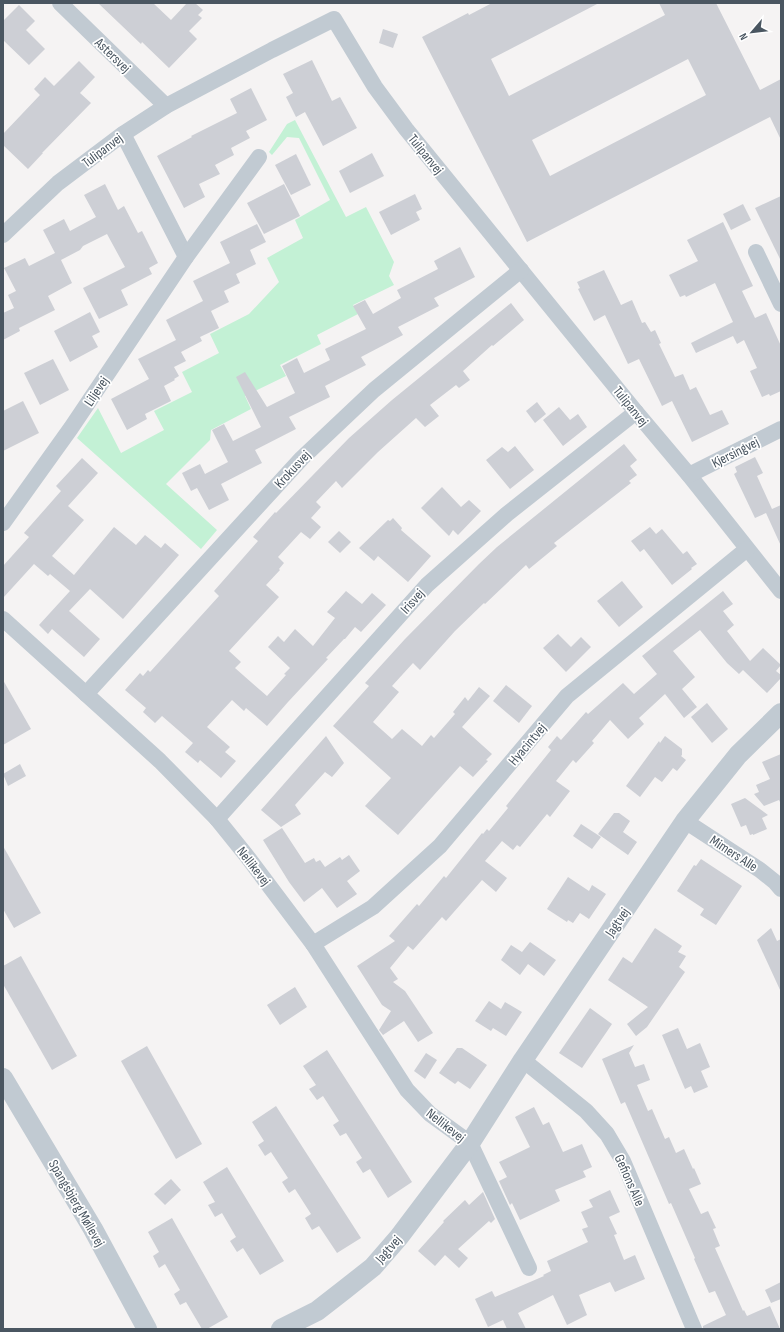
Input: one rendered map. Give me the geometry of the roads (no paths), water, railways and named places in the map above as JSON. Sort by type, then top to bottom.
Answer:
[{"type":"street","name":"Astersvej","points":[[60,3],[166,106]]},
{"type":"street","name":"Tulipanvej","points":[[3,235],[58,183],[123,134],[166,106],[334,19],[375,87],[399,120],[689,475],[781,591]]},
{"type":"street","points":[[123,134],[186,256]]},
{"type":"street","name":"Liljevej","points":[[3,523],[71,428],[186,256],[259,157]]},
{"type":"street","points":[[756,252],[781,304]]},
{"type":"street","name":"Krokusvej","points":[[86,694],[302,458],[374,390],[521,270]]},
{"type":"street","name":"Irisvej","points":[[217,819],[427,585],[507,514],[636,412]]},
{"type":"street","name":"Kjersingvej","points":[[689,475],[781,429]]},
{"type":"street","name":"Hyacintvej","points":[[313,944],[373,907],[440,846],[567,696],[747,549]]},
{"type":"street","name":"Nellikevej","points":[[3,619],[160,761],[217,819],[313,944],[407,1090],[430,1114],[470,1143]]},
{"type":"street","name":"Jagtvej","points":[[282,1329],[317,1311],[373,1267],[399,1237],[470,1143],[523,1060],[685,821],[738,755],[781,713]]},
{"type":"street","name":"Mimers Alle","points":[[685,821],[760,870],[781,889]]},
{"type":"street","name":"Gefions Alle","points":[[523,1060],[586,1111],[607,1134],[623,1161],[694,1329]]},
{"type":"street","name":"Spangsbjerg Møllevej","points":[[3,1078],[93,1228],[147,1329]]},
{"type":"street","points":[[470,1143],[529,1268]]}]
